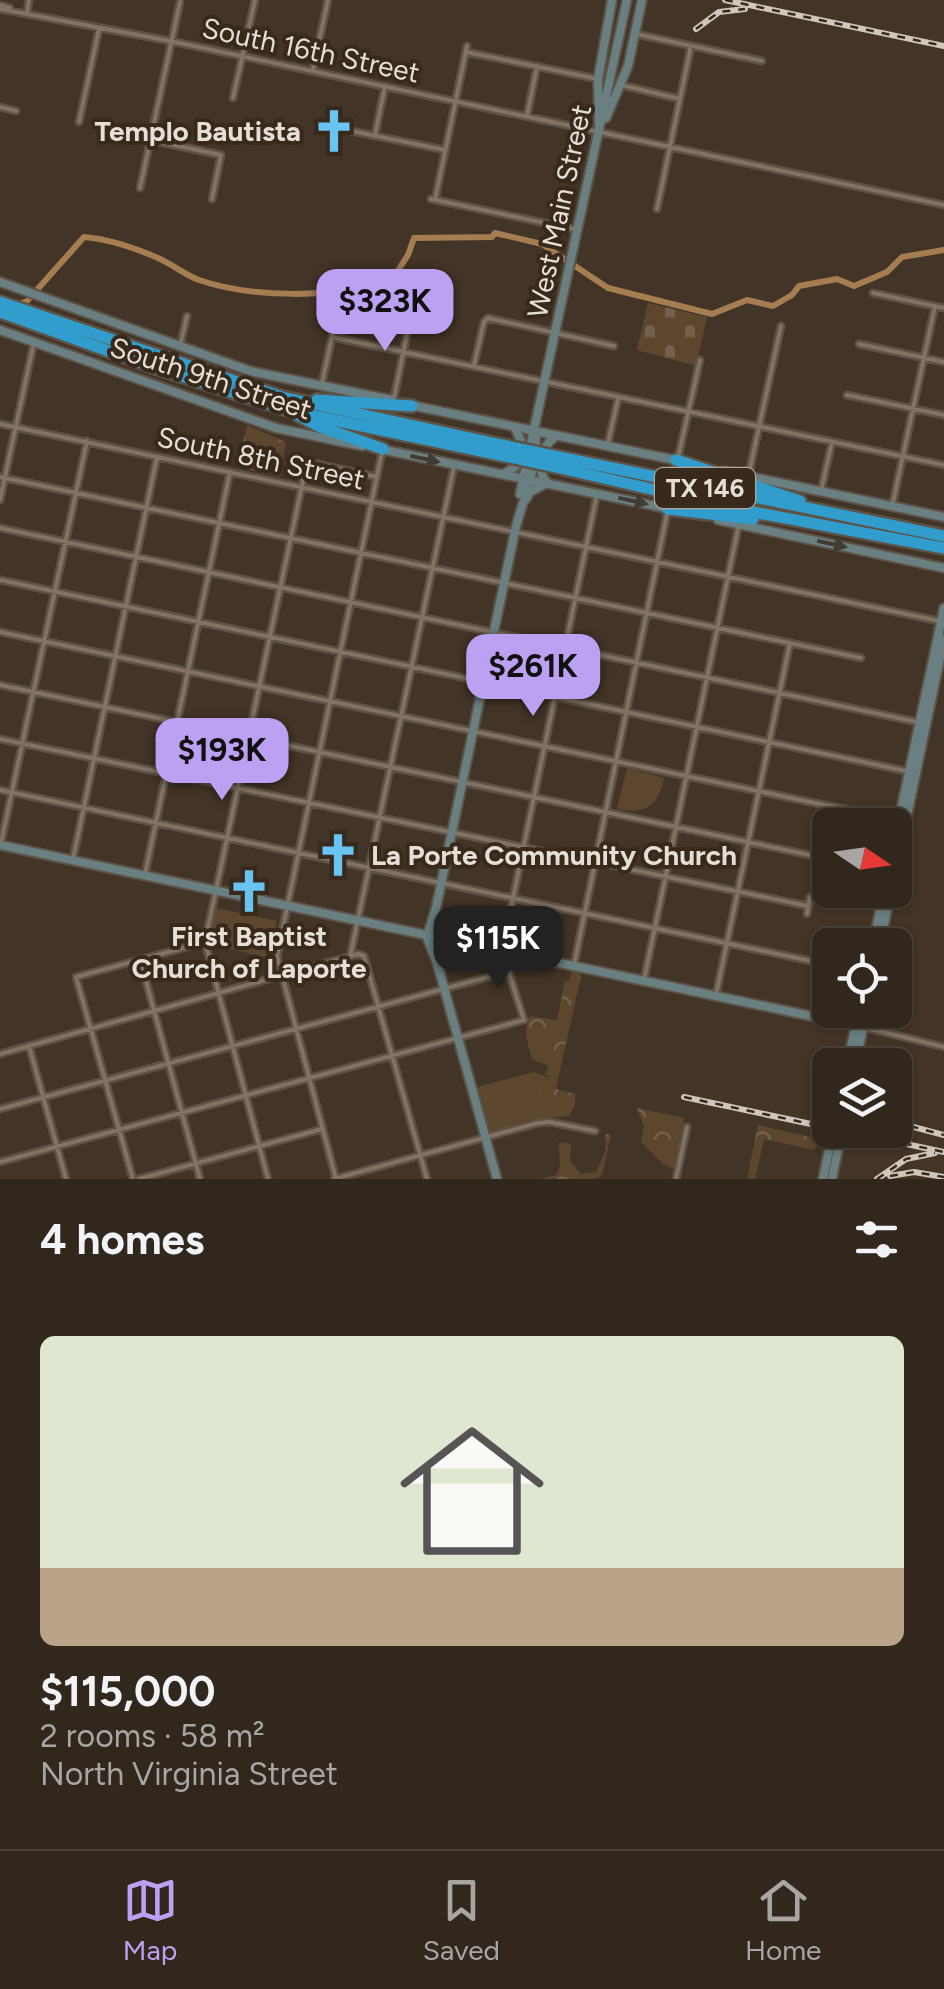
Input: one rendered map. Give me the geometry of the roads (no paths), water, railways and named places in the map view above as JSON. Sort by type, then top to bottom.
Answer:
[{"type":"highway","points":[[1,298],[11,317]]},
{"type":"highway","name":"TX 146","points":[[11,317],[49,318],[282,397],[501,450]]},
{"type":"highway","name":"TX 146","points":[[11,317],[292,411],[852,518],[882,531],[944,548]]},
{"type":"highway","points":[[282,397],[412,406]]},
{"type":"highway","points":[[292,411],[318,426],[382,450]]},
{"type":"highway","points":[[676,460],[852,518]]},
{"type":"highway","name":"TX 146","points":[[558,462],[838,529],[944,536]]},
{"type":"highway","points":[[668,509],[838,529]]},
{"type":"main road","points":[[600,131],[596,113],[598,79],[612,0]]},
{"type":"main road","name":"West Main Street","points":[[497,1179],[430,935],[627,0]]},
{"type":"main road","points":[[600,131],[621,84],[642,0]]},
{"type":"main road","points":[[0,282],[250,370],[942,517]]},
{"type":"main road","name":"South 9th Street","points":[[11,317],[34,342],[276,428],[944,568]]},
{"type":"main road","points":[[504,474],[516,466],[522,440],[515,428]]},
{"type":"main road","points":[[520,508],[530,492],[547,483],[541,470],[547,444],[555,437]]},
{"type":"main road","points":[[932,566],[944,559]]},
{"type":"main road","points":[[905,808],[944,608]]},
{"type":"main road","points":[[923,723],[944,639]]},
{"type":"main road","points":[[0,845],[812,1017]]},
{"type":"main road","points":[[823,1179],[829,1148]]},
{"type":"main road","points":[[832,1179],[838,1148]]},
{"type":"street","points":[[27,13],[30,0]]},
{"type":"street","points":[[233,98],[254,0]]},
{"type":"street","points":[[312,71],[328,0]]},
{"type":"street","points":[[140,188],[180,2]]},
{"type":"street","name":"South 16th Street","points":[[0,7],[944,204]]},
{"type":"street","points":[[79,122],[100,27]]},
{"type":"street","points":[[636,34],[762,60]]},
{"type":"street","points":[[657,210],[688,46]]},
{"type":"street","points":[[578,230],[433,200],[466,49],[598,79]]},
{"type":"street","points":[[528,116],[537,66]]},
{"type":"street","points":[[621,84],[680,99]]},
{"type":"street","points":[[375,136],[385,86]]},
{"type":"street","points":[[0,108],[16,111]]},
{"type":"street","points":[[332,128],[445,150]]},
{"type":"street","points":[[150,140],[221,155],[212,198]]},
{"type":"street","points":[[873,293],[944,308]]},
{"type":"street","points":[[892,506],[935,306]]},
{"type":"street","points":[[322,386],[337,314]]},
{"type":"street","points":[[393,401],[411,314]]},
{"type":"street","points":[[180,346],[187,316]]},
{"type":"street","points":[[474,366],[486,319],[614,346]]},
{"type":"street","points":[[749,476],[781,326]]},
{"type":"street","points":[[332,337],[944,465]]},
{"type":"street","points":[[0,500],[34,342]]},
{"type":"street","points":[[858,344],[944,362]]},
{"type":"street","points":[[676,460],[700,360]]},
{"type":"street","points":[[847,394],[944,415]]},
{"type":"street","points":[[607,448],[618,398]]},
{"type":"street","name":"South 8th Street","points":[[0,424],[943,622]]},
{"type":"street","points":[[0,845],[86,441]]},
{"type":"street","points":[[821,491],[832,442]]},
{"type":"street","points":[[382,450],[277,956],[335,1179],[545,1122],[595,1132]]},
{"type":"street","points":[[73,860],[158,458]]},
{"type":"street","points":[[268,1179],[205,942],[307,462],[377,477]]},
{"type":"street","points":[[350,956],[454,465]]},
{"type":"street","points":[[144,876],[230,472]]},
{"type":"street","points":[[2,478],[861,658]]},
{"type":"street","points":[[0,1162],[524,1020],[502,951],[597,494]]},
{"type":"street","points":[[574,966],[668,509]]},
{"type":"street","points":[[643,982],[740,524]]},
{"type":"street","points":[[0,528],[923,723]]},
{"type":"street","points":[[0,580],[913,772]]},
{"type":"street","points":[[0,632],[840,808]]},
{"type":"street","points":[[716,996],[790,643]]},
{"type":"street","points":[[0,685],[812,855]]},
{"type":"street","points":[[0,738],[808,906]]},
{"type":"street","points":[[0,790],[812,961]]},
{"type":"street","points":[[806,914],[810,898]]},
{"type":"street","points":[[205,942],[76,977],[136,1179],[322,1129]]},
{"type":"street","points":[[0,1054],[358,954],[367,960],[427,1179]]},
{"type":"street","points":[[140,959],[200,1179]]},
{"type":"street","points":[[0,1110],[510,971]]},
{"type":"street","points":[[863,1028],[944,1047]]},
{"type":"street","points":[[29,1046],[66,1179]]},
{"type":"street","points":[[676,1179],[687,1126]]},
{"type":"waterway","points":[[15,306],[27,301],[84,237],[140,251],[194,278],[221,286],[294,294],[390,283],[414,238],[492,237],[495,233],[542,244],[608,288],[712,314],[747,300],[773,306],[799,286],[837,279],[854,286],[887,272],[902,257],[944,250]]},
{"type":"railway","points":[[725,0],[944,46]]},
{"type":"railway","points":[[696,29],[719,12],[745,9]]},
{"type":"railway","points":[[684,1097],[812,1124]]},
{"type":"railway","points":[[912,1127],[944,1135]]},
{"type":"railway","points":[[912,1145],[944,1152]]},
{"type":"railway","points":[[877,1179],[906,1159],[935,1153]]},
{"type":"railway","points":[[890,1176],[914,1172],[944,1177]]},
{"type":"place","name":"Templo Bautista","points":[[334,131]]},
{"type":"place","name":"La Porte Community Church","points":[[338,855]]},
{"type":"place","name":"First Baptist Church of Laporte","points":[[249,891]]}]
